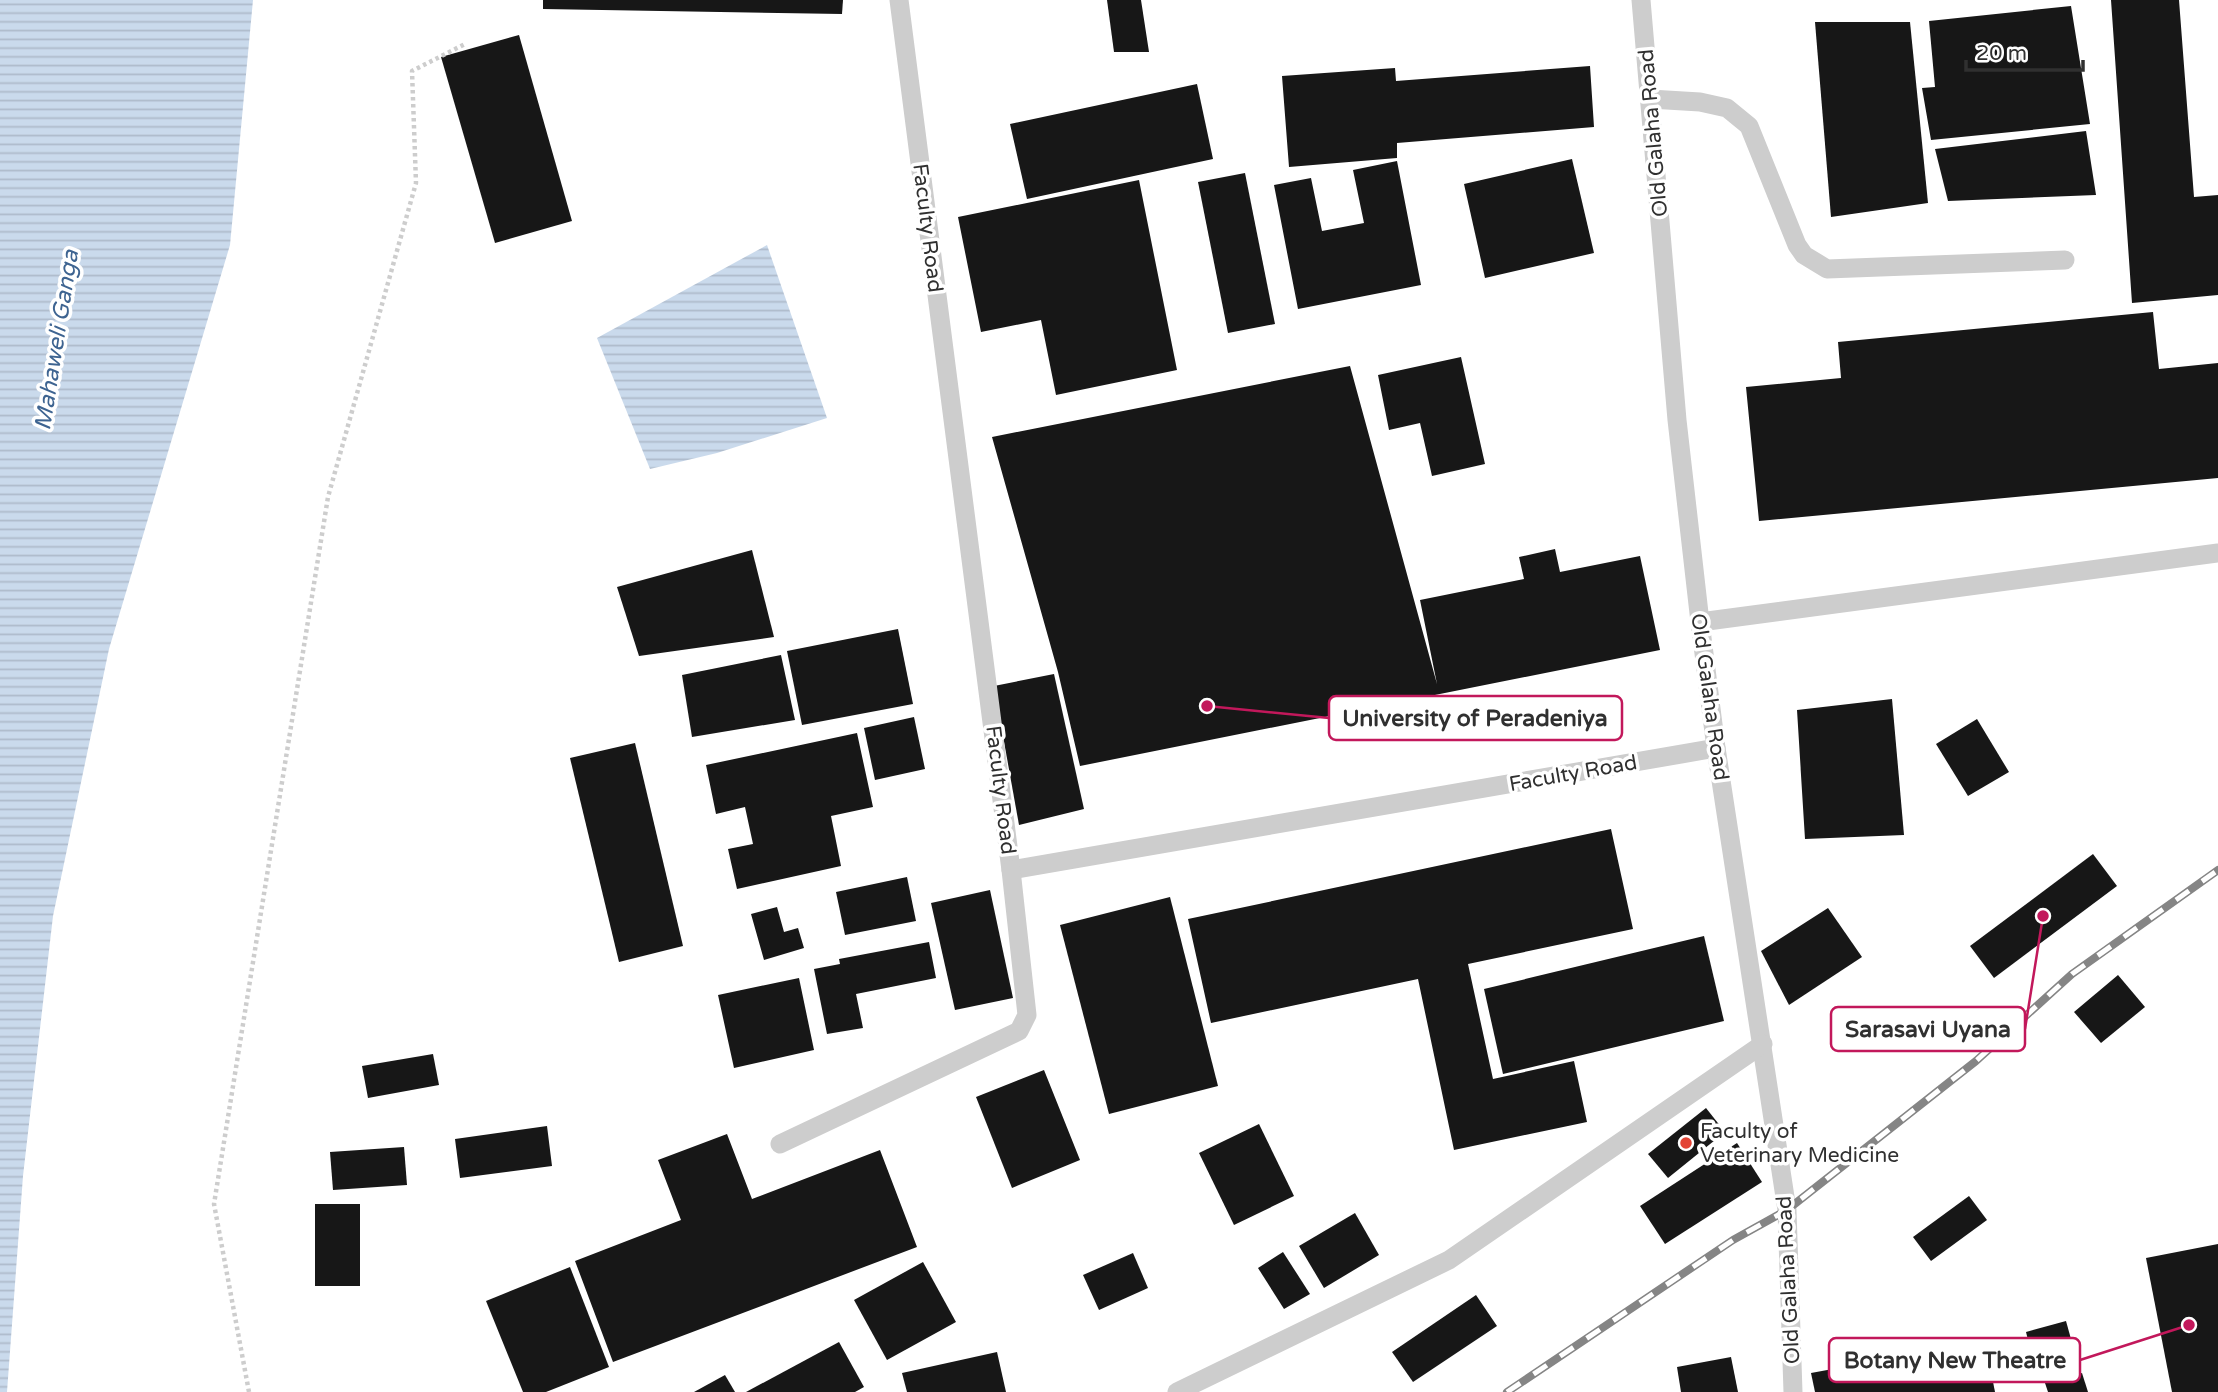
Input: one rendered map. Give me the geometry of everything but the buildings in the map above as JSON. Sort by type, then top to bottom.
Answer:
[{"type":"lane","name":"Faculty Road","points":[[899,0],[1011,870],[1716,748]]},
{"type":"lane","name":"Old Galaha Road","points":[[1641,0],[1677,420],[1700,622],[1716,748],[1787,1210],[1793,1392]]},
{"type":"lane","points":[[1650,99],[1700,102],[1727,108],[1749,126],[1797,245],[1804,255],[1827,269],[2065,260]]},
{"type":"lane","points":[[1700,622],[2218,553]]},
{"type":"lane","points":[[780,1144],[1019,1031],[1027,1015],[1011,870]]},
{"type":"lane","points":[[1177,1392],[1449,1260],[1763,1044]]},
{"type":"path","points":[[249,1392],[214,1204],[216,1190],[328,497],[416,183],[412,72],[466,44]]},
{"type":"water","name":"Mahaweli Ganga","points":[[0,0],[253,0],[230,245],[109,649],[53,916],[23,1176],[7,1392],[0,1392]]},
{"type":"water","points":[[767,245],[827,418],[717,453],[650,469],[597,338]]},
{"type":"railway","points":[[1507,1392],[1733,1240],[1787,1210],[1976,1061],[2072,974],[2218,870]]},
{"type":"place","name":"University of Peradeniya","points":[[1207,706]]},
{"type":"place","name":"Sarasavi Uyana","points":[[2043,916]]},
{"type":"place","name":"Faculty of Veterinary Medicine","points":[[1686,1143]]},
{"type":"place","name":"Botany New Theatre","points":[[2189,1325]]}]
